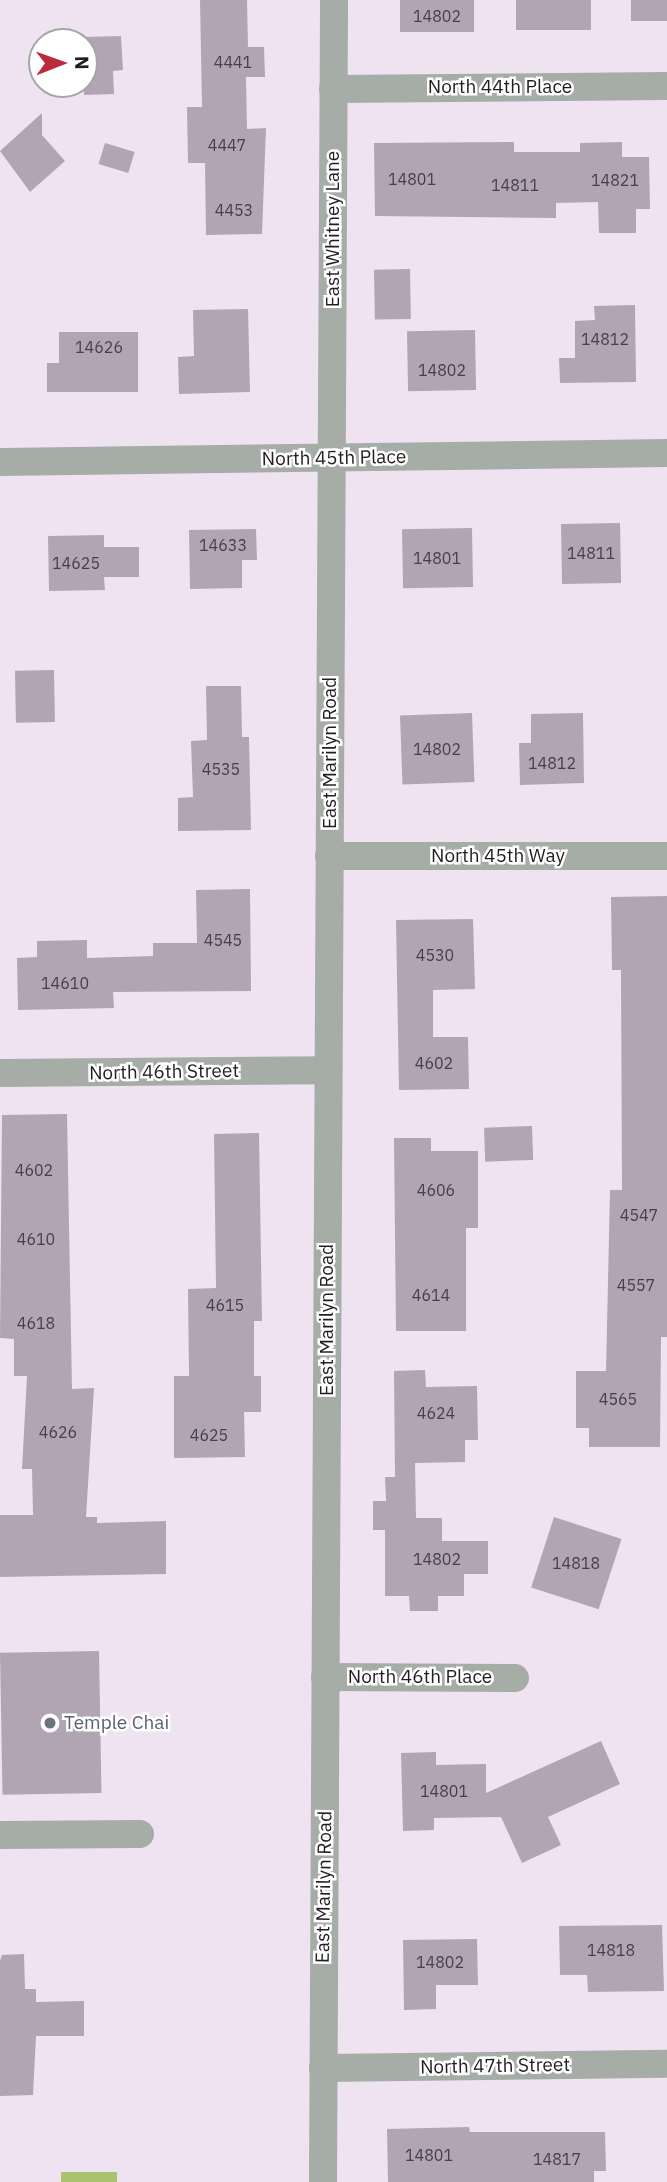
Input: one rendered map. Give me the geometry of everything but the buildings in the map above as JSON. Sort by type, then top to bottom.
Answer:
[{"type":"street","name":"East Whitney Lane","points":[[331,458],[334,0]]},
{"type":"street","name":"North 44th Place","points":[[333,89],[667,86]]},
{"type":"street","name":"North 45th Place","points":[[0,462],[667,453]]},
{"type":"street","name":"East Marilyn Road","points":[[323,2182],[331,458]]},
{"type":"street","name":"North 45th Way","points":[[329,856],[667,856]]},
{"type":"street","name":"North 46th Street","points":[[0,1073],[328,1070]]},
{"type":"street","name":"North 46th Place","points":[[325,1677],[515,1678]]},
{"type":"street","points":[[0,1835],[140,1834]]},
{"type":"street","name":"North 47th Street","points":[[323,2068],[667,2064]]},
{"type":"green space","points":[[61,2172],[117,2172],[117,2182],[61,2182]]},
{"type":"place","name":"Temple Chai","points":[[50,1723]]}]
